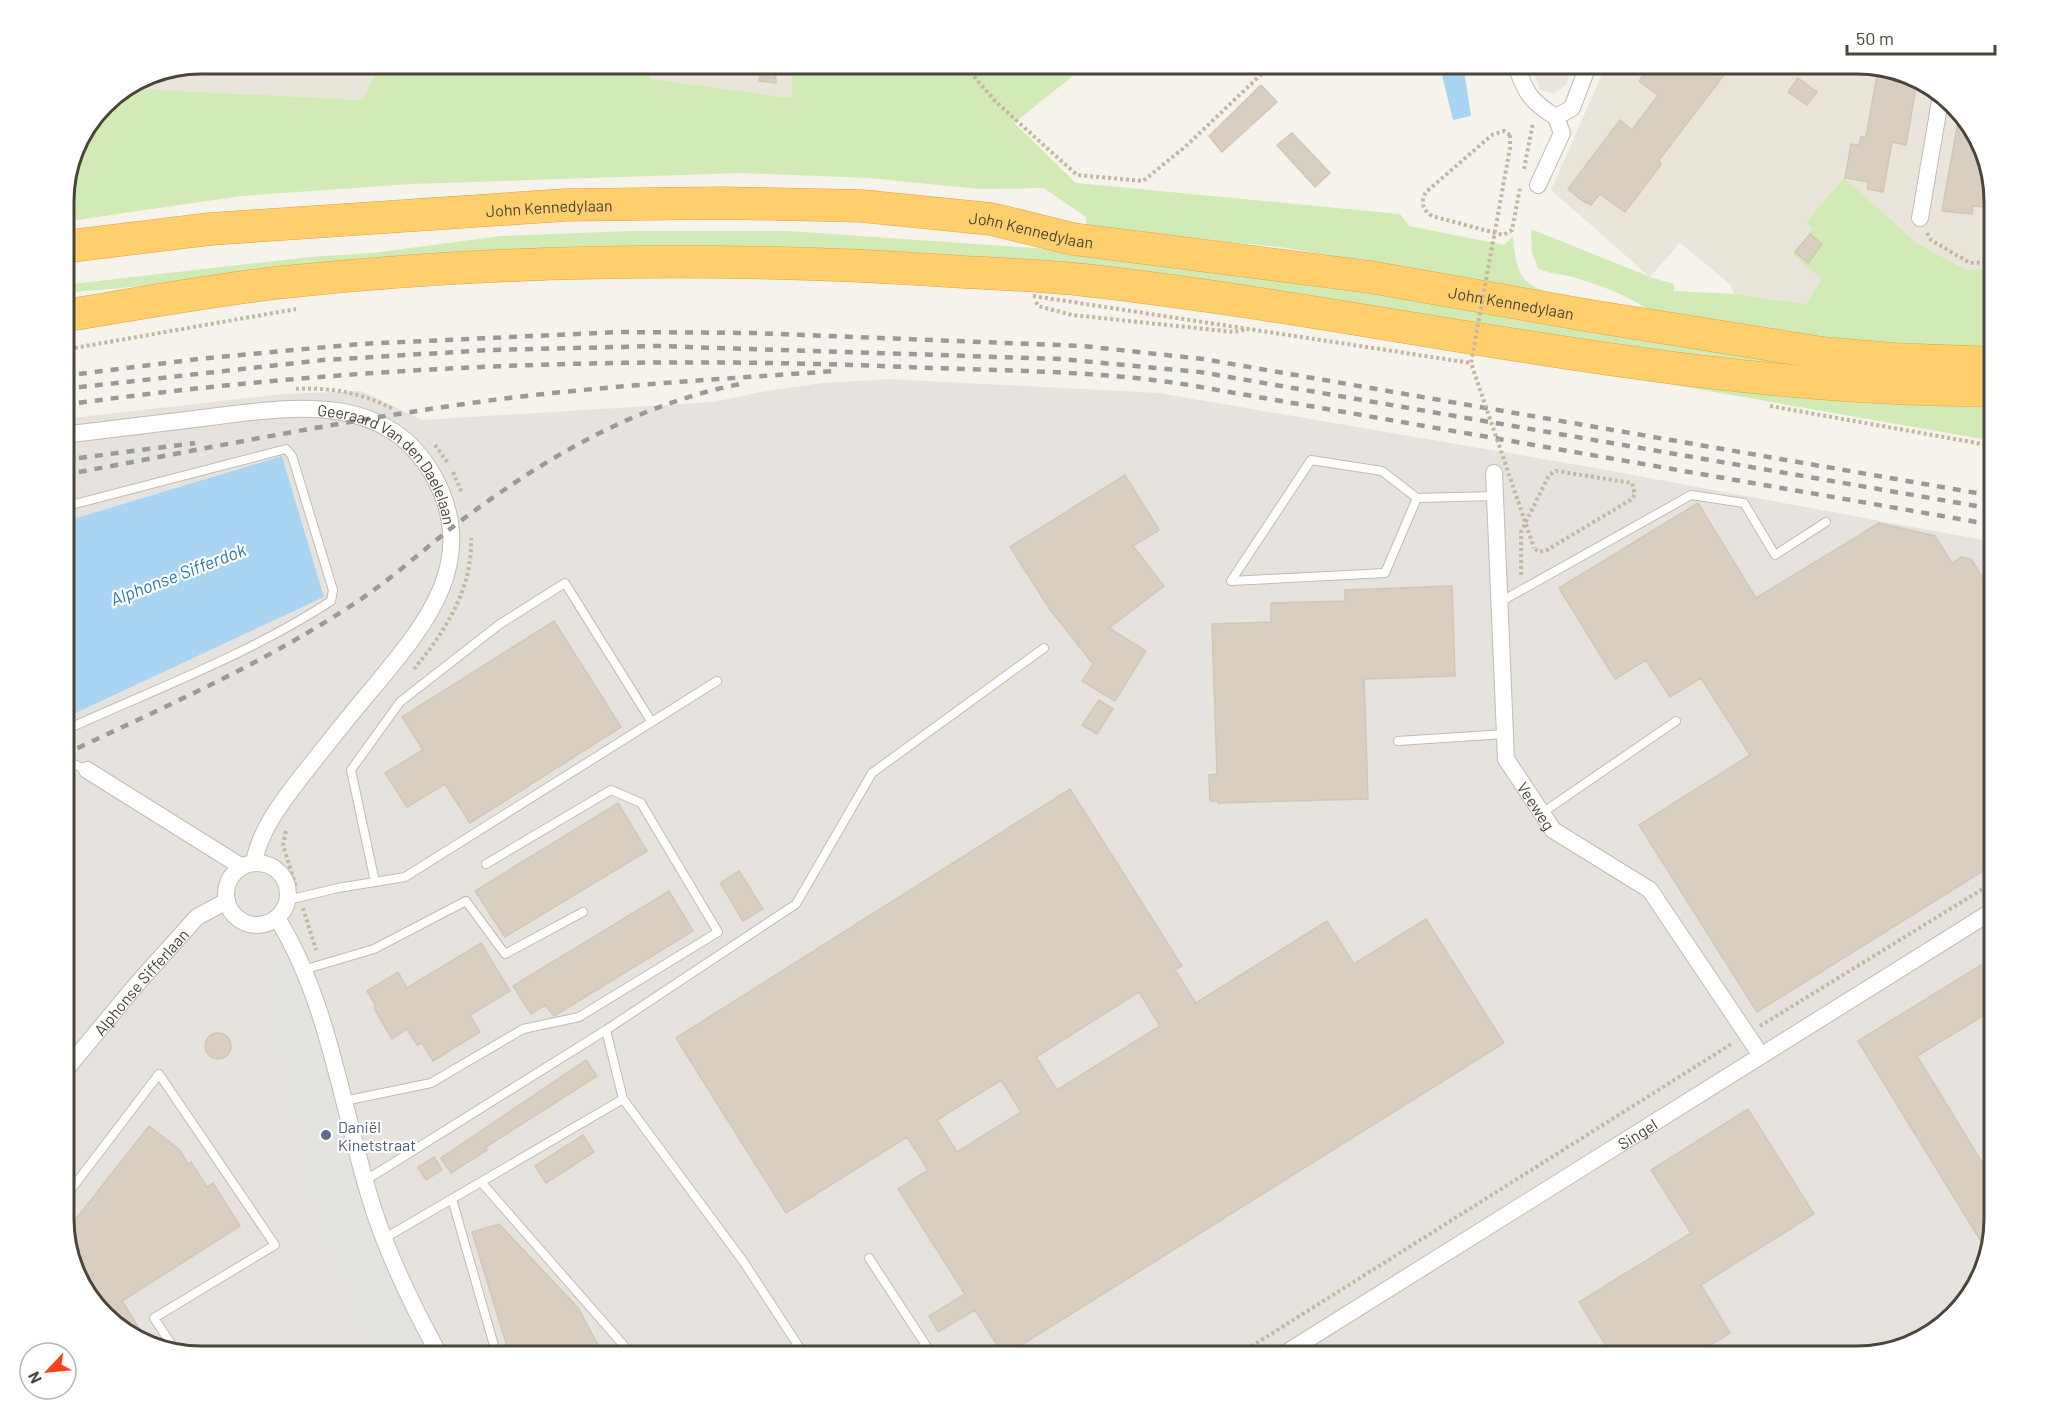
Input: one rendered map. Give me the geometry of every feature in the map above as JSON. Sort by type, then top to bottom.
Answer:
[{"type":"highway","name":"John Kennedylaan","points":[[74,246],[210,229],[565,205],[723,203],[862,206],[991,219],[1074,239],[1370,277],[1591,316],[1822,353],[1984,363]]},
{"type":"highway","points":[[74,314],[280,283],[400,272],[588,264],[868,266],[1091,281],[1282,306],[1696,370],[1885,387],[1984,390]]},
{"type":"street","points":[[1519,74],[1525,92],[1536,105],[1556,117],[1562,134],[1529,185]]},
{"type":"street","points":[[1556,117],[1572,108],[1585,74]]},
{"type":"street","points":[[1920,218],[1939,105]]},
{"type":"street","name":"Geeraard Van den Daelelaan","points":[[74,434],[252,412],[306,408],[332,409],[368,418],[401,438],[422,459],[438,483],[447,509],[452,545],[448,571],[435,604],[408,646],[280,804],[248,865]]},
{"type":"street","name":"Veeweg","points":[[1494,473],[1506,759],[1553,830],[1650,890],[1760,1054]]},
{"type":"street","points":[[87,770],[248,865],[272,867],[289,878],[288,900],[277,918],[258,925],[247,924],[231,910],[227,901],[229,881],[248,865]]},
{"type":"street","name":"Alphonse Sifferlaan","points":[[74,1060],[136,985],[197,917],[227,901]]},
{"type":"street","name":"Singel","points":[[1297,1346],[1760,1054],[1984,916]]},
{"type":"street","points":[[277,918],[294,944],[303,970],[384,1238],[409,1300],[434,1346]]},
{"type":"lane","points":[[74,504],[286,448],[292,456],[333,590],[331,601],[300,621],[222,660],[74,726]]},
{"type":"lane","points":[[1417,498],[1385,573],[1231,581],[1311,460],[1382,471],[1417,498],[1495,496]]},
{"type":"lane","points":[[1500,602],[1690,495],[1744,503],[1775,555],[1826,522]]},
{"type":"lane","points":[[375,882],[351,770],[400,702],[500,624],[565,583],[651,721]]},
{"type":"lane","points":[[366,1180],[606,1030],[796,904],[872,773],[1044,648]]},
{"type":"lane","points":[[288,900],[405,877],[717,681]]},
{"type":"lane","points":[[1542,813],[1676,721]]},
{"type":"lane","points":[[1398,741],[1505,734]]},
{"type":"lane","points":[[74,764],[87,770]]},
{"type":"lane","points":[[344,1101],[432,1083],[523,1029],[579,1017],[718,932],[641,803],[611,790],[486,864]]},
{"type":"lane","points":[[303,970],[374,949],[466,901],[505,954],[583,912]]},
{"type":"lane","points":[[606,1030],[623,1099],[743,1261],[798,1346]]},
{"type":"lane","points":[[74,1186],[159,1074],[274,1245],[154,1318],[169,1341]]},
{"type":"lane","points":[[384,1238],[623,1099]]},
{"type":"lane","points":[[481,1182],[624,1346]]},
{"type":"lane","points":[[452,1199],[494,1346]]},
{"type":"lane","points":[[869,1258],[926,1346]]},
{"type":"path","points":[[972,74],[997,103],[1077,175],[1143,181],[1185,147],[1261,74]]},
{"type":"path","points":[[1523,173],[1536,105]]},
{"type":"path","points":[[1521,576],[1521,532],[1526,521],[1544,481],[1549,475],[1556,471],[1632,483],[1635,488],[1632,499],[1547,550],[1539,552],[1529,540],[1526,529],[1522,518],[1500,452],[1471,363],[1489,261],[1493,239],[1496,227],[1510,148],[1510,135],[1504,131],[1492,135],[1423,198],[1425,211],[1432,216],[1483,232],[1493,233],[1503,235],[1512,230],[1529,185]]},
{"type":"path","points":[[1920,218],[1931,240],[1970,263],[1984,262]]},
{"type":"path","points":[[1023,296],[1471,363]]},
{"type":"path","points":[[74,348],[307,306]]},
{"type":"path","points":[[1252,1346],[1747,1034],[1984,888]]},
{"type":"shaded area","points":[[192,74],[375,74],[362,100],[141,89],[168,78]]},
{"type":"shaded area","points":[[649,74],[792,74],[792,98],[651,79]]},
{"type":"shaded area","points":[[1535,74],[1570,74],[1566,85],[1554,94],[1540,90]]},
{"type":"shaded area","points":[[1602,74],[1873,75],[1905,83],[1927,95],[1952,117],[1962,130],[1977,160],[1981,176],[1984,201],[1984,269],[1967,270],[1918,244],[1844,179],[1806,222],[1814,229],[1792,254],[1823,279],[1806,304],[1734,294],[1730,284],[1680,243],[1650,277],[1551,190]]},
{"type":"shaded area","points":[[890,379],[1159,393],[1590,467],[1984,540],[1984,1218],[1977,1259],[1962,1289],[1952,1302],[1934,1319],[1905,1336],[1856,1346],[201,1346],[160,1339],[130,1324],[117,1314],[100,1296],[83,1267],[74,1227],[74,714],[324,597],[282,456],[74,519],[74,418],[283,394],[361,391],[422,420],[714,402],[823,383]]},
{"type":"shaded area","name":"Daniël Kinetstraat","points":[[294,944],[374,1211],[435,1346],[370,1346],[319,1233],[261,984],[269,968]]},
{"type":"green space","points":[[375,74],[648,74],[651,79],[792,98],[792,74],[1075,74],[1014,123],[1076,183],[1400,214],[1409,226],[1504,245],[1513,236],[1517,265],[1526,281],[1542,290],[1569,299],[1420,270],[1279,247],[1086,228],[1086,217],[1044,188],[979,189],[868,178],[741,173],[412,184],[241,196],[74,220],[75,184],[87,144],[105,117],[117,105],[143,87],[142,89],[362,100]]},
{"type":"green space","points":[[1844,178],[1918,244],[1967,270],[1984,269],[1984,350],[1823,340],[1654,313],[1605,288],[1542,270],[1538,268],[1532,253],[1531,229],[1650,277],[1674,284],[1674,291],[1734,294],[1806,304],[1822,279],[1792,254],[1813,229],[1806,222]]},
{"type":"green space","points":[[631,231],[789,231],[1063,250],[1288,278],[1839,365],[1765,367],[1090,272],[224,279],[74,292],[74,284],[310,257],[372,253],[501,236]]},
{"type":"green space","points":[[1589,370],[1984,402],[1984,439]]},
{"type":"water","points":[[1442,74],[1465,74],[1471,116],[1453,120]]},
{"type":"water","name":"Alphonse Sifferdok","points":[[282,456],[324,597],[74,714],[74,519]]},
{"type":"building","points":[[760,74],[775,74],[776,83],[759,81]]},
{"type":"building","points":[[1644,74],[1725,74],[1659,160],[1661,165],[1625,212],[1600,194],[1591,205],[1568,189],[1620,120],[1632,130],[1658,95],[1639,81]]},
{"type":"building","points":[[1877,76],[1905,83],[1916,89],[1906,145],[1892,142],[1883,192],[1867,189],[1869,182],[1845,178],[1851,144],[1859,145],[1861,137],[1866,137]]},
{"type":"building","points":[[1798,78],[1817,92],[1807,105],[1788,92]]},
{"type":"building","points":[[1261,85],[1277,102],[1222,152],[1209,136]]},
{"type":"building","points":[[1958,124],[1977,160],[1984,207],[1973,206],[1972,214],[1942,211]]},
{"type":"building","points":[[1292,133],[1330,173],[1315,187],[1277,145]]},
{"type":"building","points":[[1810,234],[1822,244],[1808,263],[1795,252]]},
{"type":"building","points":[[1125,475],[1159,530],[1133,546],[1164,586],[1109,628],[1146,651],[1115,701],[1082,681],[1093,664],[1049,608],[1010,547]]},
{"type":"building","points":[[1698,503],[1756,598],[1879,523],[1935,536],[1952,563],[1961,557],[1971,559],[1984,580],[1984,870],[1757,1012],[1639,825],[1750,755],[1701,678],[1670,697],[1646,660],[1615,679],[1559,588]]},
{"type":"building","points":[[1452,586],[1455,676],[1364,679],[1368,799],[1218,803],[1218,801],[1210,801],[1209,775],[1217,774],[1212,624],[1271,622],[1271,603],[1345,601],[1345,590]]},
{"type":"building","points":[[554,621],[621,727],[470,823],[445,784],[407,807],[385,773],[423,750],[402,717]]},
{"type":"building","points":[[1099,700],[1113,709],[1097,734],[1082,725]]},
{"type":"building","points":[[1070,789],[1182,966],[1175,970],[1196,1003],[1327,921],[1354,964],[1426,919],[1504,1043],[1020,1346],[998,1346],[975,1310],[938,1332],[929,1316],[965,1294],[898,1189],[928,1170],[907,1137],[786,1213],[676,1038]],"holes":[[[1139,992],[1160,1026],[1057,1090],[1036,1057]],[[1001,1080],[1021,1112],[957,1152],[937,1120]]]},
{"type":"building","points":[[618,803],[647,851],[505,937],[475,891]]},
{"type":"building","points":[[739,871],[763,909],[743,921],[720,883]]},
{"type":"building","points":[[669,891],[693,931],[554,1016],[545,1005],[531,1014],[513,986]]},
{"type":"building","points":[[481,943],[510,991],[470,1015],[480,1032],[433,1061],[422,1043],[417,1045],[407,1029],[392,1039],[367,991],[398,972],[407,988]]},
{"type":"building","points":[[1984,963],[1984,1015],[1917,1056],[1984,1166],[1984,1218],[1981,1242],[1858,1041]]},
{"type":"building","points":[[218,1033],[227,1037],[231,1046],[227,1055],[218,1059],[209,1055],[205,1046],[209,1037]]},
{"type":"building","points":[[586,1060],[597,1076],[486,1147],[487,1150],[451,1173],[441,1158]]},
{"type":"building","points":[[1748,1109],[1814,1214],[1701,1285],[1730,1333],[1709,1346],[1606,1346],[1579,1302],[1691,1233],[1651,1170]]},
{"type":"building","points":[[149,1126],[180,1150],[188,1164],[191,1162],[207,1187],[213,1183],[240,1226],[122,1301],[140,1330],[117,1314],[100,1296],[91,1282],[78,1251],[74,1222]]},
{"type":"building","points":[[583,1135],[594,1152],[546,1183],[535,1166]]},
{"type":"building","points":[[434,1157],[442,1170],[426,1180],[418,1167]]},
{"type":"building","points":[[499,1224],[578,1308],[599,1346],[507,1346],[472,1232]]},
{"type":"railway","points":[[74,375],[198,359],[359,344],[620,332],[754,333],[1083,346],[1203,359],[1984,494]]},
{"type":"railway","points":[[74,388],[323,360],[490,350],[658,346],[1062,359],[1200,372],[1984,507]]},
{"type":"railway","points":[[74,404],[273,381],[378,373],[589,363],[800,364],[1012,370],[1119,376],[1189,385],[1984,523]]},
{"type":"railway","points":[[74,473],[336,424],[501,399],[626,386],[835,371]]},
{"type":"railway","points":[[74,750],[207,686],[312,630],[373,591],[483,504],[551,459],[623,422],[700,394],[740,384]]},
{"type":"railway","points":[[74,459],[195,443]]},
{"type":"place","name":"Daniël Kinetstraat","points":[[326,1135]]}]
